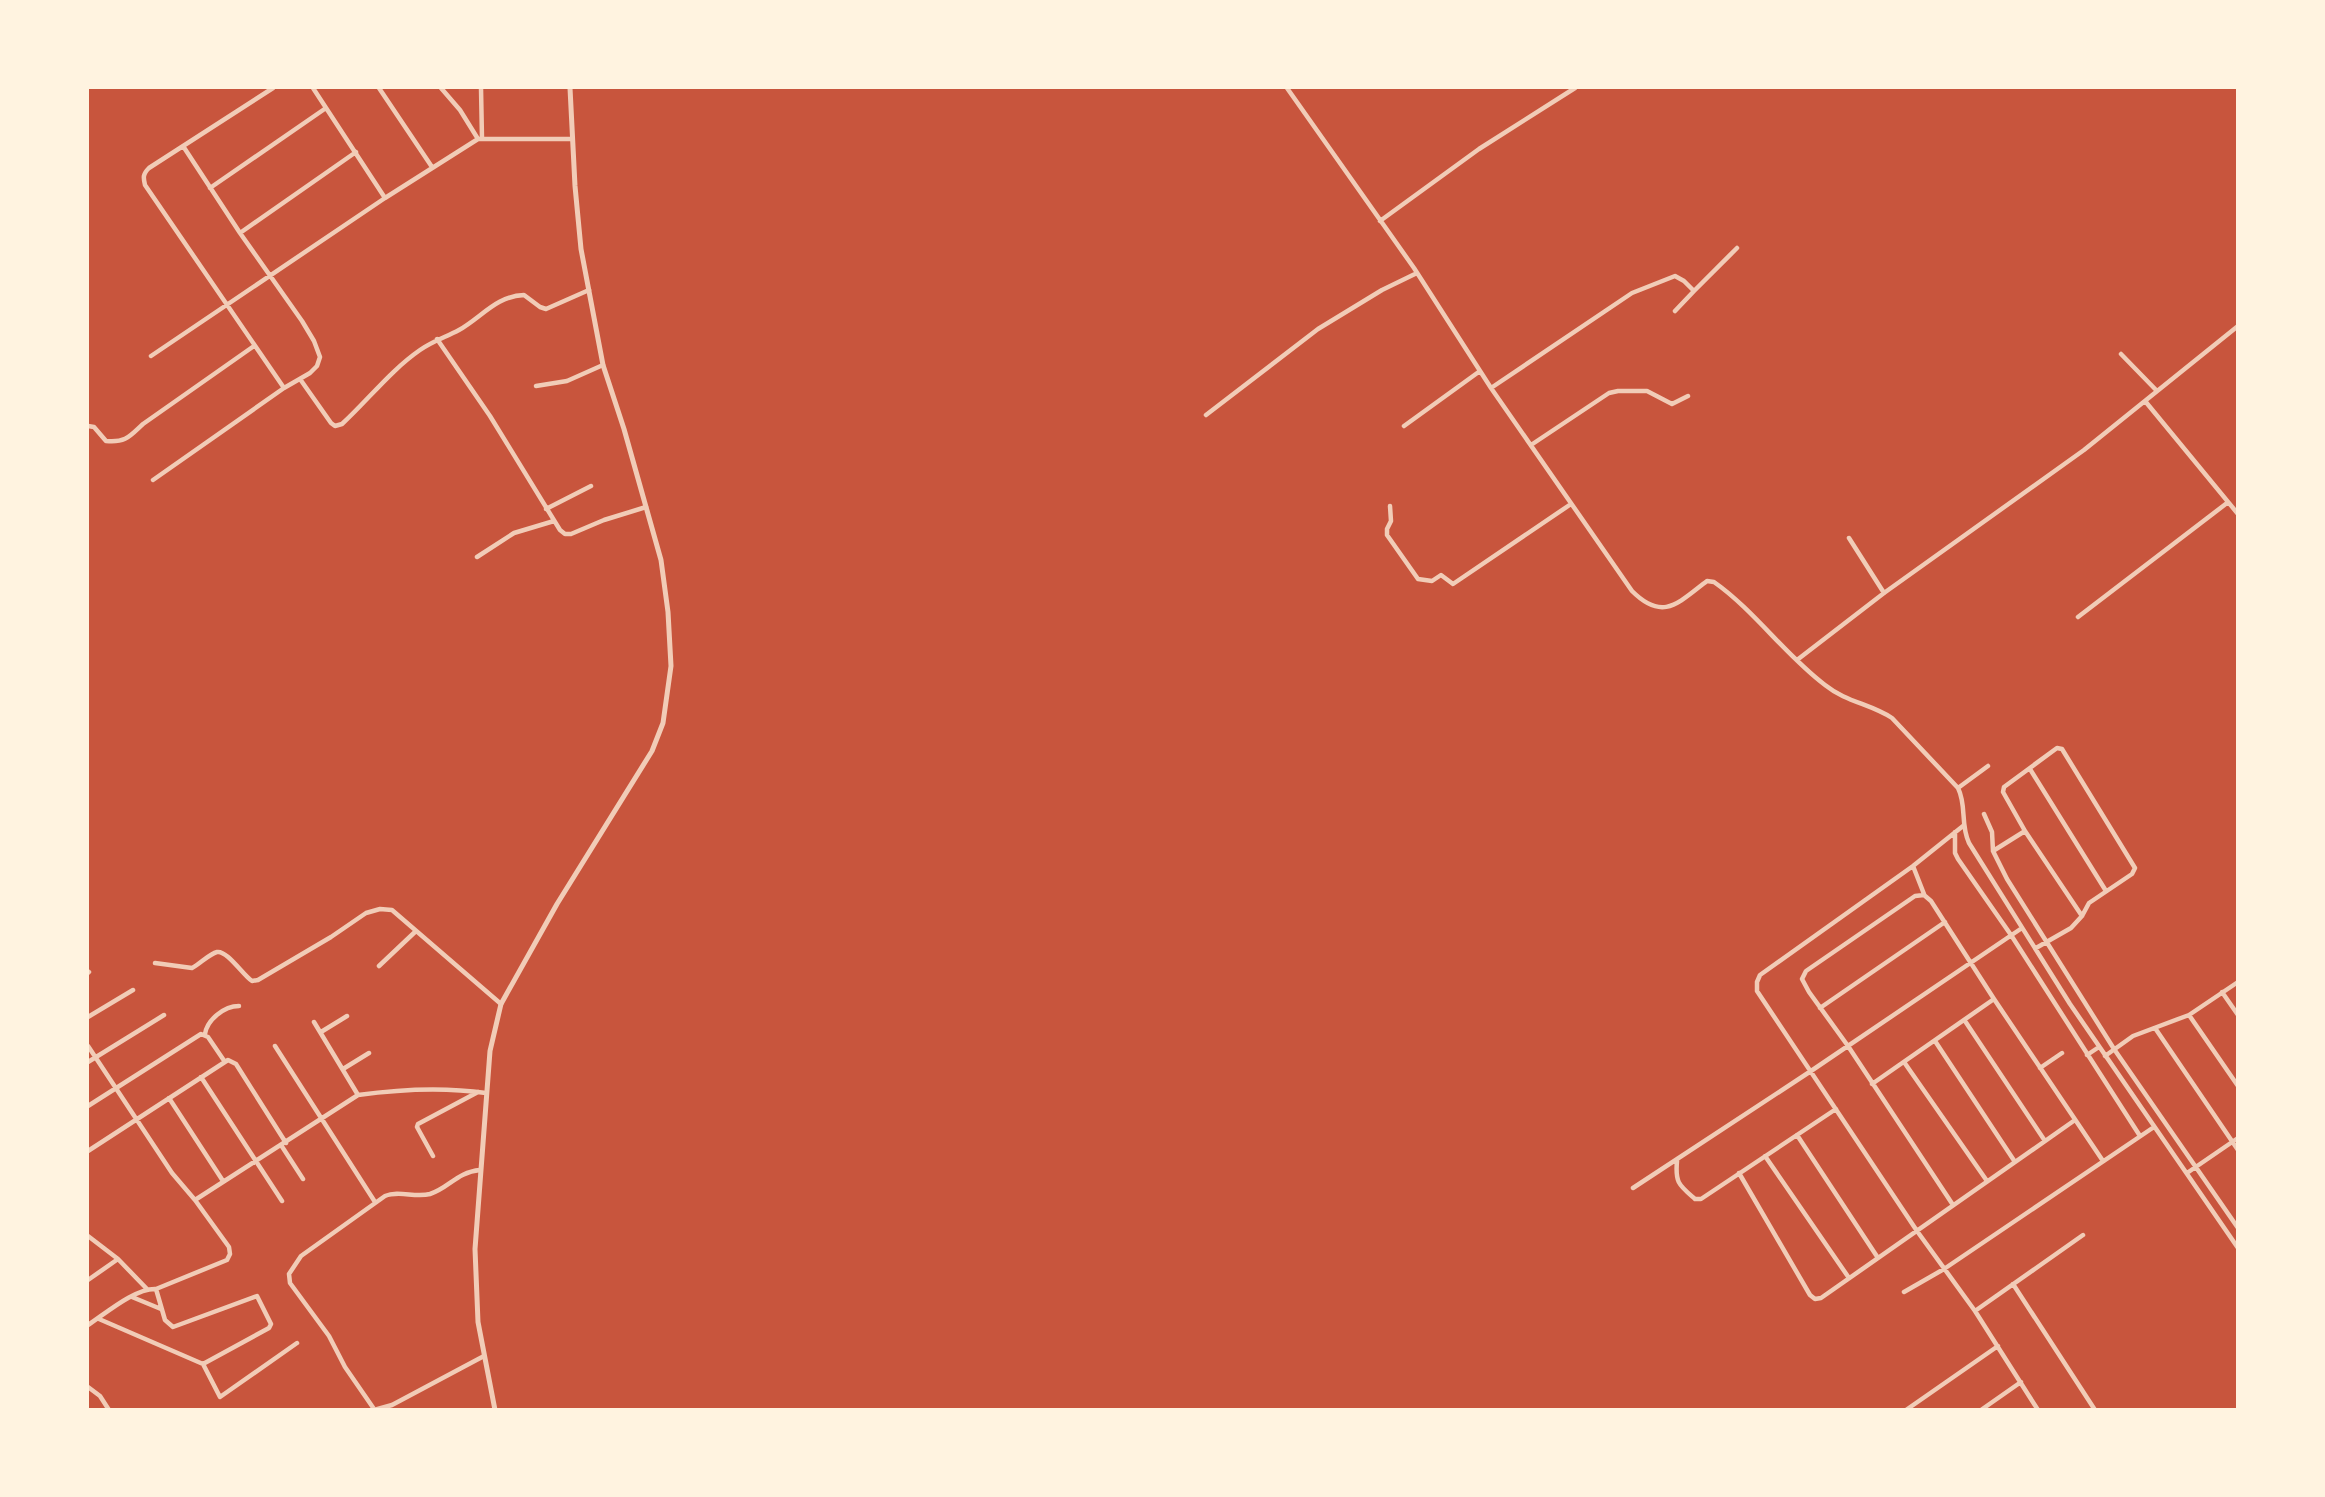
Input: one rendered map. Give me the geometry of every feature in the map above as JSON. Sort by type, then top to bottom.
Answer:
[{"type":"street","points":[[273,88],[149,168],[144,172],[143,178],[145,185],[284,388]]},
{"type":"street","points":[[313,88],[386,198]]},
{"type":"street","points":[[379,88],[432,167]]},
{"type":"street","points":[[441,88],[480,139]]},
{"type":"street","points":[[480,139],[481,88]]},
{"type":"street","points":[[495,1409],[476,1297],[475,1249],[493,1032],[501,1004],[557,904],[652,751],[663,723],[671,666],[661,560],[603,365],[581,249],[571,139],[570,88]]},
{"type":"street","points":[[1287,88],[1417,273],[1491,388],[1632,591],[1653,608],[1669,607],[1707,581],[1714,582],[1824,685],[1847,700],[1880,710],[1892,718],[1958,788],[1964,805],[1963,826],[1969,843],[2070,1004],[2238,1248]]},
{"type":"street","points":[[1380,221],[1479,149],[1575,88]]},
{"type":"street","points":[[210,188],[326,108]]},
{"type":"street","points":[[151,356],[432,167],[480,139],[571,139]]},
{"type":"street","points":[[153,480],[300,379],[317,366],[320,357],[302,321],[183,146]]},
{"type":"street","points":[[240,233],[356,152]]},
{"type":"street","points":[[1675,311],[1737,248]]},
{"type":"street","points":[[1206,415],[1318,329],[1382,290],[1417,273]]},
{"type":"street","points":[[1491,388],[1632,293],[1675,276],[1694,291]]},
{"type":"street","points":[[300,379],[335,426],[342,424],[398,368],[437,339],[458,330],[495,303],[508,297],[524,295],[547,309],[589,290]]},
{"type":"street","points":[[1797,660],[1884,593],[2084,450],[2238,326]]},
{"type":"street","points":[[437,339],[565,534],[646,507]]},
{"type":"street","points":[[88,426],[94,427],[106,442],[129,438],[143,424],[254,346]]},
{"type":"street","points":[[2121,354],[2157,391]]},
{"type":"street","points":[[536,386],[567,381],[603,365]]},
{"type":"street","points":[[1404,426],[1480,371]]},
{"type":"street","points":[[1531,445],[1609,393],[1647,391],[1672,404],[1688,396]]},
{"type":"street","points":[[2145,401],[2238,514]]},
{"type":"street","points":[[547,509],[591,486]]},
{"type":"street","points":[[2078,617],[2227,503]]},
{"type":"street","points":[[1390,506],[1391,522],[1387,535],[1418,579],[1432,581],[1441,575],[1453,584],[1571,504]]},
{"type":"street","points":[[477,557],[514,533],[554,521]]},
{"type":"street","points":[[1849,538],[1884,593]]},
{"type":"street","points":[[2036,948],[2071,928],[2082,916],[2088,902],[2132,874],[2135,867],[2062,749],[2057,748],[2004,787],[2003,792],[2025,831],[2082,916]]},
{"type":"street","points":[[1958,788],[1988,766]]},
{"type":"street","points":[[2030,769],[2106,891]]},
{"type":"street","points":[[1984,814],[1992,832],[1993,851],[2027,910],[2156,1112],[2238,1228]]},
{"type":"street","points":[[1963,826],[1913,866],[1760,975],[1757,991],[1917,1231],[1975,1311],[2038,1409]]},
{"type":"street","points":[[1993,851],[2025,831]]},
{"type":"street","points":[[1955,832],[1955,853],[2140,1136]]},
{"type":"street","points":[[1913,866],[1924,895],[1931,901],[2103,1161]]},
{"type":"street","points":[[1924,895],[1915,896],[1806,971],[1802,979],[1953,1205]]},
{"type":"street","points":[[155,963],[192,968],[221,952],[227,954],[252,981],[331,937],[366,913],[380,909],[391,910],[501,1004]]},
{"type":"street","points":[[2016,918],[2027,910]]},
{"type":"street","points":[[1820,1008],[1945,922]]},
{"type":"street","points":[[1633,1188],[1811,1072],[2022,928]]},
{"type":"street","points":[[379,966],[416,931]]},
{"type":"street","points":[[2105,1056],[2133,1036],[2189,1015],[2238,982]]},
{"type":"street","points":[[88,1017],[133,990]]},
{"type":"street","points":[[2222,992],[2238,1015]]},
{"type":"street","points":[[1872,1084],[1994,999]]},
{"type":"street","points":[[205,1035],[207,1027],[220,1013],[231,1006],[239,1006]]},
{"type":"street","points":[[88,1062],[164,1015]]},
{"type":"street","points":[[2189,1015],[2238,1086]]},
{"type":"street","points":[[321,1033],[347,1016]]},
{"type":"street","points":[[1965,1021],[2045,1140]]},
{"type":"street","points":[[314,1022],[358,1095]]},
{"type":"street","points":[[2155,1028],[2238,1150]]},
{"type":"street","points":[[88,1106],[201,1034],[205,1035]]},
{"type":"street","points":[[205,1035],[225,1062]]},
{"type":"street","points":[[1935,1041],[2015,1162]]},
{"type":"street","points":[[88,1046],[172,1173],[229,1247],[230,1254],[227,1260],[156,1289],[147,1289],[88,1325]]},
{"type":"street","points":[[275,1046],[375,1202]]},
{"type":"street","points":[[2087,1055],[2099,1047]]},
{"type":"street","points":[[343,1069],[369,1053]]},
{"type":"street","points":[[2040,1068],[2062,1053]]},
{"type":"street","points":[[88,1151],[225,1062],[233,1061],[303,1179]]},
{"type":"street","points":[[1904,1062],[1987,1181]]},
{"type":"street","points":[[201,1077],[282,1201]]},
{"type":"street","points":[[195,1200],[358,1095],[420,1089],[486,1093]]},
{"type":"street","points":[[433,1156],[418,1124],[479,1092]]},
{"type":"street","points":[[169,1098],[223,1181]]},
{"type":"street","points":[[1677,1160],[1678,1184],[1695,1199],[1701,1199],[1837,1109]]},
{"type":"street","points":[[2148,1118],[2156,1112]]},
{"type":"street","points":[[1739,1173],[1810,1295],[1815,1299],[1821,1298],[2075,1121]]},
{"type":"street","points":[[1905,1292],[1944,1269],[2154,1127]]},
{"type":"street","points":[[1797,1135],[1878,1258]]},
{"type":"street","points":[[2186,1174],[2238,1138]]},
{"type":"street","points":[[1765,1156],[1849,1278]]},
{"type":"street","points":[[480,1170],[462,1174],[427,1195],[391,1193],[375,1202],[301,1256],[289,1278],[374,1409],[392,1405],[484,1356]]},
{"type":"street","points":[[1975,1311],[2083,1235]]},
{"type":"street","points":[[88,1236],[118,1259],[147,1289]]},
{"type":"street","points":[[88,1280],[118,1259]]},
{"type":"street","points":[[2013,1284],[2095,1409]]},
{"type":"street","points":[[156,1289],[166,1320],[173,1327],[257,1296],[270,1319],[269,1328],[203,1364]]},
{"type":"street","points":[[132,1297],[162,1310]]},
{"type":"street","points":[[98,1318],[203,1364],[220,1397],[297,1343]]},
{"type":"street","points":[[1906,1409],[1997,1346]]},
{"type":"street","points":[[1981,1409],[2021,1382]]},
{"type":"street","points":[[88,1387],[100,1396],[109,1409]]}]
